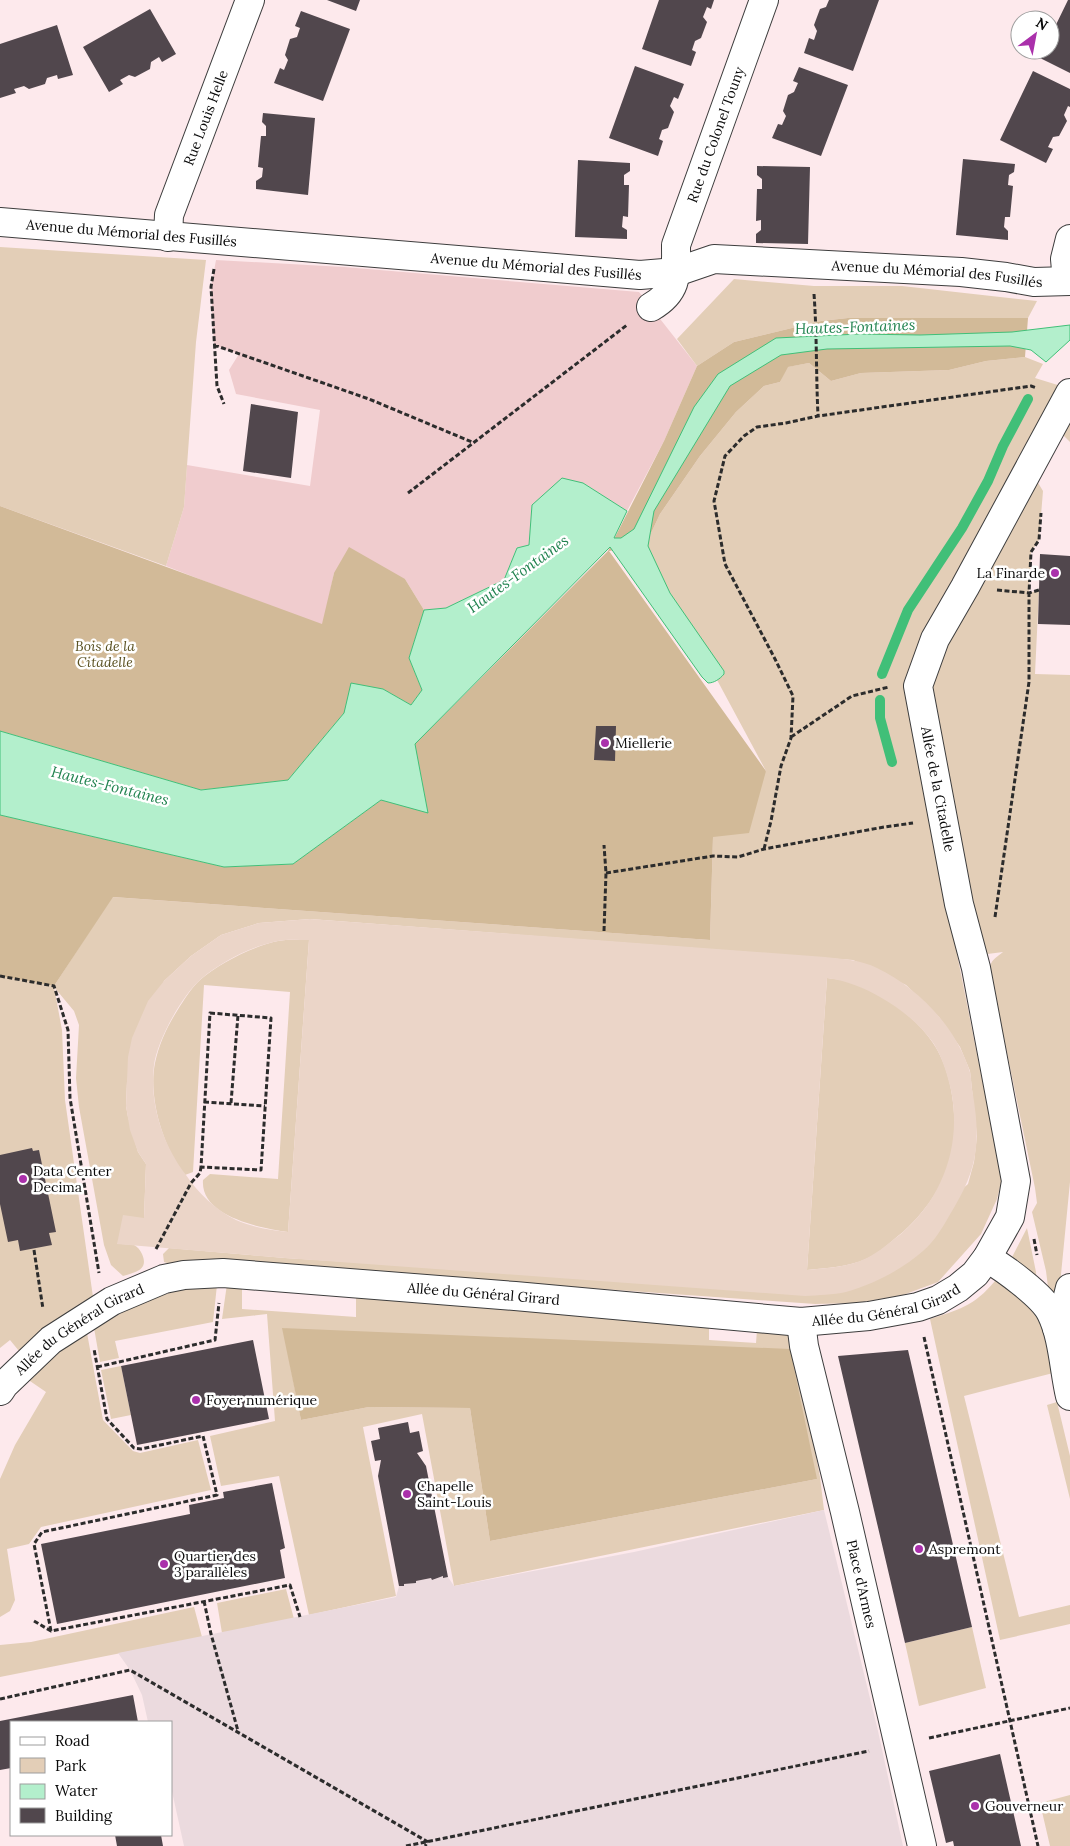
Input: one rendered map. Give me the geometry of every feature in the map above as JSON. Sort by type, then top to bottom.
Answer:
[{"type":"street","name":"Rue Louis Helle","points":[[168,237],[169,215],[250,0]]},
{"type":"street","name":"Rue du Colonel Touny","points":[[676,272],[676,245],[764,0]]},
{"type":"street","name":"Avenue du Mémorial des Fusillés","points":[[0,222],[640,275],[676,272],[714,260],[962,272],[1034,282],[1068,281]]},
{"type":"street","points":[[1068,281],[1065,259],[1070,239]]},
{"type":"street","points":[[652,307],[664,300],[673,285],[676,272]]},
{"type":"street","points":[[918,686],[935,639],[965,587],[1062,434],[1068,396]]},
{"type":"street","name":"Allée de la Citadelle","points":[[918,686],[959,904],[976,968],[1016,1181]]},
{"type":"street","name":"Allée du Général Girard","points":[[0,1391],[52,1340],[88,1316],[112,1301],[160,1281],[184,1275],[223,1273],[515,1296],[802,1322],[869,1316],[918,1307],[938,1300],[958,1288],[975,1274],[987,1258],[1010,1217],[1016,1181]]},
{"type":"street","points":[[987,1258],[1002,1267],[1041,1300],[1051,1312],[1057,1328],[1070,1396]]},
{"type":"street","points":[[1057,1328],[1062,1320],[1070,1288]]},
{"type":"street","name":"Place d'Armes","points":[[802,1322],[804,1346],[845,1512],[922,1846]]},
{"type":"path","points":[[218,241],[211,287],[217,386],[224,404]]},
{"type":"path","points":[[814,286],[817,331],[818,416]]},
{"type":"path","points":[[408,493],[652,307]]},
{"type":"path","points":[[214,345],[369,400],[472,443]]},
{"type":"path","points":[[764,849],[781,766],[791,738],[793,696],[725,564],[714,501],[726,456],[744,436],[757,427],[818,416],[1031,386],[1068,396]]},
{"type":"path","points":[[994,924],[1029,682],[1031,552],[1039,540],[1041,511]]},
{"type":"path","points":[[965,587],[1029,593],[1039,590]]},
{"type":"path","points":[[791,738],[852,696],[895,686],[918,686]]},
{"type":"path","points":[[606,873],[713,856],[738,857],[764,849],[884,827],[944,819]]},
{"type":"path","points":[[604,845],[606,873],[604,931]]},
{"type":"path","points":[[0,976],[54,986],[68,1030],[70,1098],[99,1274],[112,1301]]},
{"type":"path","points":[[160,1281],[156,1267],[156,1247],[191,1183],[200,1173],[210,1012],[271,1018],[261,1170],[201,1167]]},
{"type":"path","points":[[231,1103],[238,1015]]},
{"type":"path","points":[[204,1102],[265,1106]]},
{"type":"path","points":[[34,1250],[44,1317],[52,1340]]},
{"type":"path","points":[[97,1367],[215,1340],[223,1273]]},
{"type":"path","points":[[918,1307],[1038,1846]]},
{"type":"path","points":[[51,1631],[34,1544],[42,1532],[217,1495],[203,1436],[141,1449],[134,1448],[107,1419],[88,1316]]},
{"type":"path","points":[[34,1621],[51,1631],[290,1584],[300,1617]]},
{"type":"path","points":[[204,1601],[211,1634],[238,1732]]},
{"type":"path","points":[[0,1699],[130,1670],[428,1842]]},
{"type":"path","points":[[406,1846],[1070,1708]]},
{"type":"path","points":[[425,1846],[428,1842]]},
{"type":"shaded area","points":[[216,260],[344,267],[639,292],[697,366],[664,441],[627,511],[583,483],[532,505],[529,545],[517,548],[504,580],[446,608],[424,610],[405,579],[334,573],[323,625],[273,608],[166,566],[184,507],[187,465],[310,486],[320,410],[236,394],[229,370],[239,354],[214,345],[211,287]]},
{"type":"shaded area","points":[[310,919],[825,957],[852,960],[871,965],[892,976],[920,997],[944,1023],[963,1053],[970,1072],[977,1128],[972,1169],[946,1222],[923,1251],[906,1264],[877,1281],[846,1292],[831,1294],[805,1296],[117,1244],[123,1215],[144,1218],[146,1164],[138,1152],[130,1130],[126,1106],[128,1057],[132,1038],[148,1001],[164,981],[191,956],[221,935],[259,923]],"holes":[[[309,940],[288,1232],[261,1228],[236,1220],[215,1206],[196,1188],[178,1163],[164,1137],[156,1109],[153,1079],[156,1055],[165,1031],[194,986],[227,961],[247,951],[268,943]],[[827,978],[855,985],[880,997],[910,1018],[929,1037],[940,1055],[948,1078],[954,1111],[954,1131],[946,1169],[938,1187],[916,1220],[901,1234],[867,1258],[838,1267],[807,1270]]]},
{"type":"shaded area","points":[[824,1510],[878,1731],[903,1846],[184,1846],[172,1792],[172,1721],[148,1721],[142,1695],[130,1670],[118,1653],[396,1597],[399,1586],[431,1578],[433,1580],[443,1576],[444,1578],[448,1577],[454,1586],[634,1552]]},
{"type":"green space","points":[[0,247],[206,260],[196,342],[184,507],[166,566],[0,506]]},
{"type":"green space","points":[[734,279],[814,286],[902,286],[1037,301],[1028,318],[848,318],[821,321],[734,342],[697,366],[677,339]]},
{"type":"green space","points":[[848,318],[1028,318],[1025,357],[986,361],[949,370],[861,373],[831,381],[809,363],[788,367],[780,382],[764,386],[736,412],[700,456],[660,514],[645,546],[609,551],[766,771],[749,833],[713,837],[710,940],[113,897],[54,986],[0,976],[0,815],[224,867],[293,864],[381,800],[415,744],[608,551],[664,441],[697,366],[734,342],[821,321]]},
{"type":"green space","points":[[1025,357],[1043,364],[1035,378],[1061,386],[1070,392],[1070,442],[1054,426],[1029,468],[1043,491],[1039,540],[1031,552],[1029,593],[1039,590],[1035,674],[1070,675],[1070,1182],[1059,1295],[1045,1295],[1048,1287],[1046,1271],[1032,1212],[1037,1203],[1035,1188],[990,971],[994,959],[1003,952],[972,956],[957,954],[1002,1179],[997,1199],[981,1234],[938,1282],[903,1295],[857,1303],[815,1304],[237,1263],[170,1264],[164,1262],[163,1254],[169,1248],[285,1258],[845,1292],[968,1184],[974,1162],[977,1136],[970,1071],[960,1047],[939,1017],[906,985],[853,960],[310,919],[259,923],[221,935],[191,956],[164,981],[127,1081],[126,1106],[128,1117],[138,1152],[146,1164],[144,1218],[117,1244],[134,1245],[137,1247],[142,1254],[144,1264],[140,1270],[123,1276],[111,1265],[104,1245],[79,1107],[76,1078],[79,1025],[74,1011],[54,987],[62,1030],[65,1100],[93,1297],[47,1328],[19,1351],[10,1340],[0,1348],[0,976],[54,986],[112,897],[710,940],[713,837],[766,771],[645,546],[660,514],[700,456],[736,412],[764,386],[780,382],[787,367],[809,363],[831,381],[861,373],[949,370],[986,361]]},
{"type":"green space","name":"Bois de la Citadelle","points":[[0,506],[322,624],[334,573],[349,547],[405,579],[424,610],[409,658],[422,690],[411,705],[383,689],[344,713],[288,780],[201,790],[0,731]]},
{"type":"green space","points":[[282,940],[309,940],[288,1232],[248,1224],[221,1212],[211,1203],[205,1193],[203,1180],[210,1174],[278,1179],[290,992],[204,985],[193,1172],[185,1175],[170,1151],[159,1122],[153,1076],[161,1042],[167,1029],[185,998],[200,980],[237,956],[258,947]]},
{"type":"green space","points":[[827,978],[850,982],[887,1000],[908,1015],[926,1033],[940,1056],[951,1087],[954,1138],[948,1168],[940,1186],[923,1211],[903,1232],[881,1250],[859,1262],[830,1268],[807,1270]]},
{"type":"green space","points":[[1027,1228],[1036,1272],[1037,1289],[1008,1265]]},
{"type":"green space","points":[[999,1276],[1041,1311],[1057,1372],[964,1396],[1019,1617],[1070,1605],[1070,1624],[1000,1640],[930,1319],[969,1304],[991,1286]]},
{"type":"green space","points":[[227,1284],[242,1288],[242,1309],[356,1317],[356,1298],[709,1324],[709,1340],[756,1343],[757,1330],[793,1335],[820,1477],[824,1510],[454,1586],[422,1414],[363,1427],[396,1596],[309,1615],[279,1476],[221,1486],[210,1436],[275,1421],[267,1314],[222,1319]],"holes":[[[283,1328],[817,1479],[490,1541],[470,1408],[369,1407],[301,1420]]]},
{"type":"green space","points":[[217,1285],[213,1322],[115,1341],[119,1358],[100,1362],[94,1328],[152,1299],[183,1290]]},
{"type":"green space","points":[[282,1328],[790,1349],[817,1479],[490,1541],[470,1408],[369,1407],[301,1420]]},
{"type":"green space","points":[[87,1333],[103,1420],[133,1451],[140,1453],[198,1440],[211,1490],[41,1527],[29,1544],[7,1549],[15,1600],[10,1611],[0,1617],[0,1479],[15,1445],[46,1392],[27,1379],[52,1354]]},
{"type":"green space","points":[[121,1366],[131,1415],[111,1419],[101,1370]]},
{"type":"green space","points":[[1057,1402],[1070,1456],[1070,1499],[1047,1405]]},
{"type":"green space","points":[[286,1589],[294,1619],[222,1633],[217,1603]]},
{"type":"green space","points":[[194,1607],[202,1637],[0,1677],[0,1645],[31,1642]]},
{"type":"green space","points":[[972,1627],[986,1688],[919,1706],[905,1643]]},
{"type":"green space","points":[[1070,1795],[1070,1846],[1050,1846],[1040,1803]]},
{"type":"water","name":"Hautes-Fontaines","points":[[1070,325],[1070,340],[1046,362],[1031,350],[1010,346],[827,349],[781,355],[730,386],[654,511],[648,546],[670,593],[724,671],[724,674],[721,678],[710,683],[702,677],[610,547],[415,744],[428,813],[381,800],[293,864],[224,867],[0,815],[0,731],[201,790],[288,780],[344,713],[351,683],[383,689],[411,705],[422,690],[409,658],[424,610],[446,608],[504,580],[517,548],[529,545],[532,505],[562,478],[583,483],[627,511],[614,538],[621,538],[634,529],[694,407],[718,374],[776,338],[859,334],[920,335],[1012,332]]},
{"type":"building","points":[[327,0],[360,0],[356,11]]},
{"type":"building","points":[[659,0],[714,0],[711,9],[707,7],[703,17],[707,22],[701,38],[695,41],[692,50],[696,52],[691,66],[642,49]]},
{"type":"building","points":[[829,0],[879,0],[853,71],[804,53],[809,38],[814,40],[817,31],[814,25],[820,9],[826,7]]},
{"type":"building","points":[[1068,0],[1070,0],[1070,73],[1044,60],[1060,60],[1060,16]]},
{"type":"building","points":[[150,9],[176,54],[162,62],[159,57],[151,62],[150,69],[135,77],[129,75],[120,80],[123,84],[109,92],[83,47]]},
{"type":"building","points":[[301,11],[350,29],[323,101],[274,83],[280,68],[284,70],[288,60],[285,55],[290,39],[297,37],[300,28],[295,26]]},
{"type":"building","points":[[57,25],[73,75],[58,79],[57,75],[47,78],[45,84],[29,89],[24,86],[14,89],[16,93],[0,98],[0,44]]},
{"type":"building","points":[[635,66],[684,84],[678,99],[674,97],[670,106],[674,112],[668,128],[662,130],[659,139],[663,141],[658,156],[609,138]]},
{"type":"building","points":[[799,67],[848,85],[821,156],[772,138],[778,124],[782,125],[786,116],[783,111],[788,95],[794,92],[798,83],[793,81]]},
{"type":"building","points":[[1033,71],[1070,89],[1070,107],[1068,106],[1064,115],[1067,121],[1059,136],[1053,137],[1048,147],[1053,149],[1046,163],[1000,140]]},
{"type":"building","points":[[263,113],[315,118],[308,195],[256,189],[256,181],[262,177],[263,168],[258,167],[261,136],[266,136],[266,126],[262,122]]},
{"type":"building","points":[[963,159],[1015,164],[1014,172],[1009,175],[1008,185],[1013,186],[1010,217],[1005,217],[1004,227],[1008,231],[1008,240],[956,235]]},
{"type":"building","points":[[578,160],[630,163],[630,171],[624,175],[624,185],[629,185],[628,217],[623,216],[622,227],[627,230],[627,239],[575,237]]},
{"type":"building","points":[[757,166],[810,167],[808,244],[756,243],[756,234],[761,230],[761,220],[756,221],[757,189],[762,189],[762,179],[757,175]]},
{"type":"building","points":[[251,404],[298,412],[291,478],[243,471]]},
{"type":"building","name":"La Finarde","points":[[1040,554],[1070,556],[1070,625],[1038,624]]},
{"type":"building","name":"Miellerie","points":[[596,726],[616,726],[615,761],[594,760]]},
{"type":"building","name":"Data Center Decima","points":[[32,1148],[33,1151],[39,1150],[56,1232],[49,1233],[52,1245],[20,1251],[18,1240],[8,1242],[0,1204],[0,1155]]},
{"type":"building","name":"Foyer numérique","points":[[253,1340],[269,1419],[137,1445],[121,1366]]},
{"type":"building","name":"Aspremont","points":[[908,1350],[972,1627],[905,1643],[838,1356]]},
{"type":"building","name":"Chapelle Saint-Louis","points":[[408,1422],[410,1433],[419,1431],[423,1451],[417,1453],[426,1466],[448,1577],[443,1578],[443,1576],[432,1580],[431,1578],[399,1586],[378,1476],[381,1460],[375,1461],[371,1441],[380,1439],[378,1428]]},
{"type":"building","name":"Quartier des 3 parallèles","points":[[272,1483],[285,1548],[280,1550],[285,1578],[57,1624],[41,1544],[190,1514],[189,1505],[224,1498],[223,1492]]},
{"type":"building","points":[[133,1695],[138,1721],[10,1721],[10,1768],[0,1770],[0,1721]]},
{"type":"building","name":"Gouverneur","points":[[1000,1754],[1021,1846],[954,1846],[953,1841],[946,1843],[929,1771]]},
{"type":"building","points":[[115,1836],[161,1836],[163,1846],[117,1846]]},
{"type":"waterway","points":[[882,674],[908,610],[962,528],[988,481],[1003,446],[1028,399]]},
{"type":"waterway","points":[[880,700],[880,718],[892,762]]},
{"type":"place","name":"La Finarde","points":[[1055,573]]},
{"type":"place","name":"Miellerie","points":[[605,743]]},
{"type":"place","name":"Data Center Decima","points":[[23,1179]]},
{"type":"place","name":"Foyer numérique","points":[[196,1400]]},
{"type":"place","name":"Chapelle Saint-Louis","points":[[407,1494]]},
{"type":"place","name":"Aspremont","points":[[919,1549]]},
{"type":"place","name":"Quartier des 3 parallèles","points":[[164,1564]]},
{"type":"place","name":"Gouverneur","points":[[975,1806]]}]
